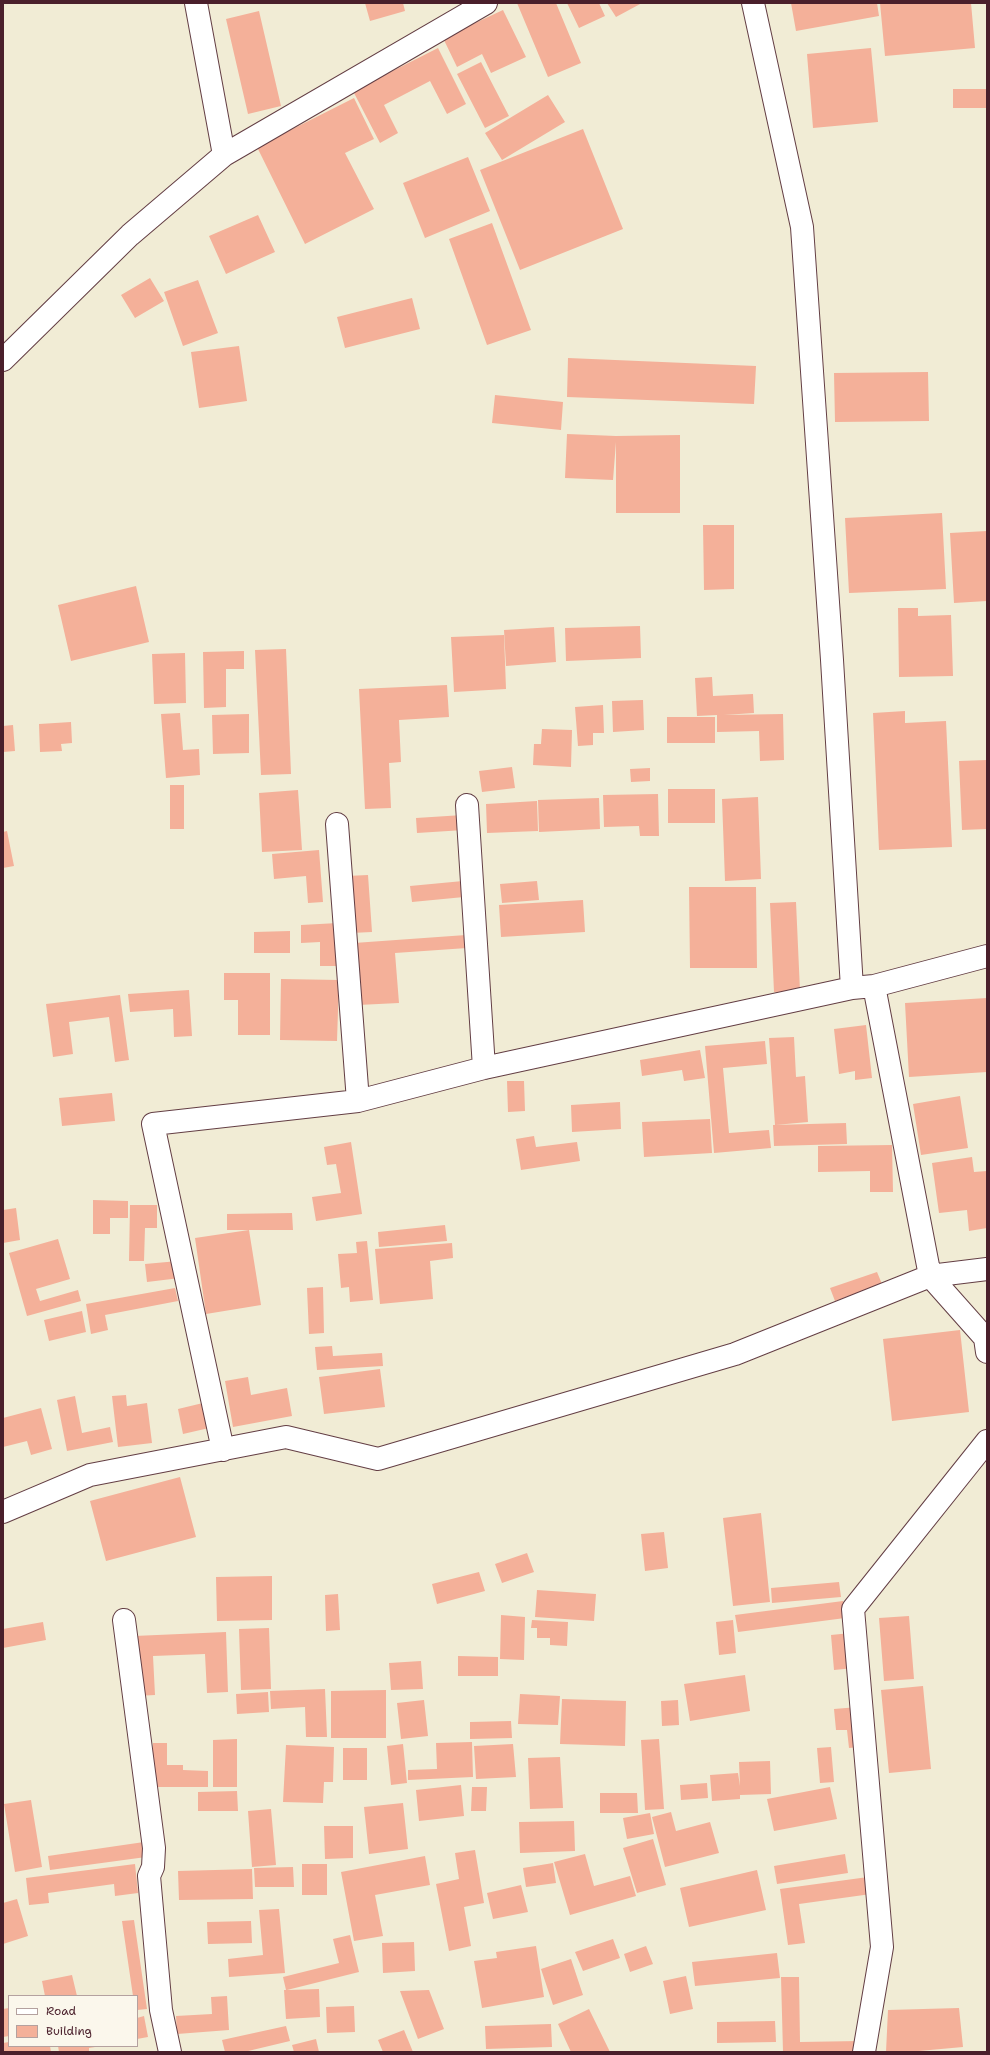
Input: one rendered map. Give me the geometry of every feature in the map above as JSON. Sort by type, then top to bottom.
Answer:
[{"type":"street","points":[[196,3],[224,155]]},
{"type":"street","points":[[3,360],[130,235],[224,155],[486,3]]},
{"type":"street","points":[[754,3],[802,227],[831,644],[852,988]]},
{"type":"street","points":[[467,805],[484,1068]]},
{"type":"street","points":[[336,824],[358,1101]]},
{"type":"street","points":[[223,1450],[153,1124],[358,1101],[484,1068],[852,988],[874,986],[987,956]]},
{"type":"street","points":[[874,986],[930,1276],[985,1338],[987,1352]]},
{"type":"street","points":[[3,1512],[90,1475],[286,1437],[378,1458],[735,1354],[930,1276],[987,1269]]},
{"type":"street","points":[[864,2052],[882,1947],[853,1609],[987,1441]]},
{"type":"street","points":[[124,1620],[154,1848],[153,1867],[149,1876],[161,2010],[170,2052]]},
{"type":"building","points":[[365,3],[403,3],[405,11],[370,21]]},
{"type":"building","points":[[517,3],[556,3],[581,63],[548,77]]},
{"type":"building","points":[[567,3],[599,3],[605,16],[579,28]]},
{"type":"building","points":[[607,3],[642,3],[616,17]]},
{"type":"building","points":[[791,3],[877,3],[879,16],[796,31]]},
{"type":"building","points":[[880,3],[971,3],[975,48],[885,56]]},
{"type":"building","points":[[503,10],[526,57],[491,73],[482,54],[457,67],[443,38]]},
{"type":"building","points":[[259,11],[281,106],[248,114],[226,19]]},
{"type":"building","points":[[438,48],[466,104],[447,114],[430,81],[384,105],[398,133],[380,143],[353,91]]},
{"type":"building","points":[[871,48],[878,122],[813,128],[807,54]]},
{"type":"building","points":[[481,62],[509,116],[485,128],[457,74]]},
{"type":"building","points":[[953,89],[987,89],[987,108],[953,108]]},
{"type":"building","points":[[548,95],[565,122],[502,160],[485,133]]},
{"type":"building","points":[[354,98],[374,139],[345,153],[374,209],[305,244],[257,147]]},
{"type":"building","points":[[583,129],[623,229],[520,270],[480,170]]},
{"type":"building","points":[[468,157],[490,211],[425,238],[403,183]]},
{"type":"building","points":[[258,215],[275,252],[226,274],[209,236]]},
{"type":"building","points":[[492,223],[531,330],[487,345],[449,239]]},
{"type":"building","points":[[150,278],[164,301],[135,318],[121,295]]},
{"type":"building","points":[[198,280],[218,333],[183,346],[164,292]]},
{"type":"building","points":[[412,298],[420,329],[345,348],[337,317]]},
{"type":"building","points":[[239,346],[247,401],[199,408],[191,352]]},
{"type":"building","points":[[568,358],[756,366],[754,404],[567,397]]},
{"type":"building","points":[[928,372],[929,421],[835,422],[834,373]]},
{"type":"building","points":[[495,395],[563,402],[561,430],[492,423]]},
{"type":"building","points":[[567,434],[616,436],[680,435],[680,513],[616,513],[616,442],[613,480],[565,478]]},
{"type":"building","points":[[942,513],[946,589],[849,593],[845,518]]},
{"type":"building","points":[[703,525],[734,525],[734,589],[704,590]]},
{"type":"building","points":[[987,531],[987,601],[954,603],[950,533]]},
{"type":"building","points":[[136,586],[149,642],[71,661],[58,605]]},
{"type":"building","points":[[898,608],[918,608],[918,616],[951,615],[953,676],[899,677]]},
{"type":"building","points":[[640,626],[641,658],[566,661],[565,628]]},
{"type":"building","points":[[554,627],[556,662],[506,666],[504,630]]},
{"type":"building","points":[[504,635],[506,689],[454,692],[451,637]]},
{"type":"building","points":[[286,649],[291,774],[261,775],[255,650]]},
{"type":"building","points":[[244,651],[244,669],[226,669],[226,707],[204,708],[203,652]]},
{"type":"building","points":[[185,653],[186,703],[154,704],[152,654]]},
{"type":"building","points":[[712,677],[713,696],[753,694],[754,713],[724,715],[783,714],[784,760],[760,761],[759,731],[717,732],[717,715],[697,716],[695,678]]},
{"type":"building","points":[[447,685],[449,717],[399,720],[401,762],[389,763],[391,808],[365,809],[359,689]]},
{"type":"building","points":[[643,700],[644,730],[613,732],[612,701]]},
{"type":"building","points":[[603,705],[604,733],[593,733],[593,745],[578,746],[575,707]]},
{"type":"building","points":[[905,711],[905,723],[946,721],[952,847],[879,850],[873,713]]},
{"type":"building","points":[[180,713],[183,750],[199,749],[200,775],[166,778],[161,714]]},
{"type":"building","points":[[249,714],[249,753],[213,754],[212,715]]},
{"type":"building","points":[[667,717],[715,717],[715,743],[667,743]]},
{"type":"building","points":[[71,722],[72,743],[61,744],[62,751],[40,752],[39,724]]},
{"type":"building","points":[[13,725],[15,751],[3,752],[3,726]]},
{"type":"building","points":[[542,729],[572,730],[571,767],[533,765],[534,744],[541,744]]},
{"type":"building","points":[[987,760],[987,829],[962,830],[959,761]]},
{"type":"building","points":[[512,767],[515,788],[482,792],[479,771]]},
{"type":"building","points":[[650,768],[650,781],[631,782],[630,769]]},
{"type":"building","points":[[170,785],[184,785],[184,829],[170,829]]},
{"type":"building","points":[[668,789],[715,789],[715,823],[668,823]]},
{"type":"building","points":[[298,790],[302,850],[262,852],[259,793]]},
{"type":"building","points":[[658,794],[659,836],[640,836],[639,826],[604,827],[603,795]]},
{"type":"building","points":[[758,797],[761,879],[725,881],[722,799]]},
{"type":"building","points":[[599,798],[600,829],[539,832],[538,800]]},
{"type":"building","points":[[537,801],[538,831],[487,833],[486,804]]},
{"type":"building","points":[[463,815],[464,830],[417,833],[416,818]]},
{"type":"building","points":[[7,831],[14,866],[3,868],[3,832]]},
{"type":"building","points":[[319,850],[323,902],[308,903],[306,876],[274,879],[272,854]]},
{"type":"building","points":[[368,875],[372,932],[351,933],[347,876]]},
{"type":"building","points":[[463,881],[464,897],[412,902],[410,886]]},
{"type":"building","points":[[537,881],[539,900],[502,903],[500,884]]},
{"type":"building","points":[[689,887],[756,887],[757,968],[690,968]]},
{"type":"building","points":[[583,900],[585,932],[501,937],[499,905]]},
{"type":"building","points":[[796,902],[800,991],[774,992],[770,903]]},
{"type":"building","points":[[338,923],[340,966],[320,966],[320,942],[301,943],[301,925]]},
{"type":"building","points":[[290,931],[290,953],[254,953],[254,932]]},
{"type":"building","points":[[466,935],[467,948],[395,953],[399,1003],[358,1005],[354,943]]},
{"type":"building","points":[[224,973],[270,973],[270,1035],[238,1035],[238,1000],[224,1000]]},
{"type":"building","points":[[281,979],[339,980],[337,1041],[280,1040]]},
{"type":"building","points":[[189,990],[192,1036],[174,1037],[173,1009],[130,1012],[128,994]]},
{"type":"building","points":[[120,995],[129,1060],[115,1062],[109,1017],[69,1022],[73,1054],[53,1057],[46,1004]]},
{"type":"building","points":[[987,998],[987,1072],[909,1077],[905,1003]]},
{"type":"building","points":[[866,1025],[872,1078],[855,1080],[855,1071],[839,1074],[834,1029]]},
{"type":"building","points":[[794,1037],[796,1077],[805,1076],[808,1122],[775,1125],[769,1038]]},
{"type":"building","points":[[765,1041],[767,1064],[723,1068],[729,1133],[769,1130],[771,1148],[714,1153],[705,1046]]},
{"type":"building","points":[[700,1050],[705,1078],[684,1081],[682,1070],[642,1076],[640,1060]]},
{"type":"building","points":[[507,1081],[524,1081],[525,1111],[508,1112]]},
{"type":"building","points":[[112,1093],[115,1121],[62,1126],[59,1098]]},
{"type":"building","points":[[960,1096],[968,1148],[921,1155],[913,1104]]},
{"type":"building","points":[[620,1102],[621,1129],[572,1132],[571,1105]]},
{"type":"building","points":[[710,1119],[712,1153],[644,1157],[642,1122]]},
{"type":"building","points":[[846,1123],[847,1144],[774,1146],[773,1125]]},
{"type":"building","points":[[534,1136],[536,1147],[577,1142],[580,1161],[521,1170],[516,1139]]},
{"type":"building","points":[[351,1142],[362,1214],[316,1221],[312,1197],[341,1193],[336,1164],[327,1165],[324,1147]]},
{"type":"building","points":[[892,1145],[893,1192],[870,1192],[870,1171],[818,1172],[818,1146]]},
{"type":"building","points":[[972,1157],[974,1172],[987,1171],[987,1228],[969,1231],[967,1210],[939,1213],[932,1163]]},
{"type":"building","points":[[93,1200],[128,1201],[128,1218],[110,1218],[110,1234],[93,1234]]},
{"type":"building","points":[[130,1205],[157,1205],[157,1228],[145,1228],[144,1261],[129,1261]]},
{"type":"building","points":[[16,1208],[20,1240],[3,1243],[3,1210]]},
{"type":"building","points":[[292,1213],[293,1230],[227,1230],[227,1214]]},
{"type":"building","points":[[445,1225],[447,1241],[379,1247],[378,1232]]},
{"type":"building","points":[[249,1230],[261,1305],[206,1314],[195,1238]]},
{"type":"building","points":[[58,1239],[70,1279],[36,1289],[40,1301],[78,1290],[81,1301],[27,1316],[9,1253]]},
{"type":"building","points":[[367,1241],[373,1300],[350,1302],[349,1287],[341,1288],[338,1254],[357,1253],[356,1242]]},
{"type":"building","points":[[452,1243],[453,1258],[430,1261],[433,1299],[380,1304],[375,1249]]},
{"type":"building","points":[[178,1261],[180,1278],[147,1282],[145,1264]]},
{"type":"building","points":[[877,1272],[882,1284],[835,1301],[830,1288]]},
{"type":"building","points":[[323,1287],[324,1333],[309,1334],[307,1288]]},
{"type":"building","points":[[175,1288],[178,1301],[105,1315],[108,1330],[91,1334],[86,1304]]},
{"type":"building","points":[[82,1311],[86,1332],[49,1341],[44,1320]]},
{"type":"building","points":[[960,1330],[969,1412],[892,1421],[883,1339]]},
{"type":"building","points":[[332,1346],[333,1356],[382,1353],[383,1366],[317,1370],[315,1347]]},
{"type":"building","points":[[380,1369],[385,1407],[324,1414],[319,1377]]},
{"type":"building","points":[[248,1377],[251,1395],[287,1388],[292,1416],[233,1427],[225,1381]]},
{"type":"building","points":[[126,1395],[127,1406],[147,1403],[152,1443],[118,1447],[112,1396]]},
{"type":"building","points":[[75,1396],[82,1433],[110,1427],[113,1442],[67,1451],[57,1400]]},
{"type":"building","points":[[203,1403],[209,1428],[183,1434],[178,1409]]},
{"type":"building","points":[[41,1408],[52,1449],[31,1455],[27,1441],[3,1447],[3,1418]]},
{"type":"building","points":[[180,1477],[196,1537],[106,1561],[90,1501]]},
{"type":"building","points":[[761,1513],[770,1602],[733,1606],[723,1518]]},
{"type":"building","points":[[664,1532],[668,1568],[645,1571],[641,1534]]},
{"type":"building","points":[[527,1553],[534,1572],[502,1583],[495,1564]]},
{"type":"building","points":[[479,1572],[485,1591],[437,1604],[432,1584]]},
{"type":"building","points":[[272,1576],[272,1620],[217,1621],[216,1577]]},
{"type":"building","points":[[839,1582],[841,1597],[772,1603],[771,1588]]},
{"type":"building","points":[[537,1590],[596,1594],[594,1621],[535,1617]]},
{"type":"building","points":[[338,1594],[340,1630],[326,1631],[325,1595]]},
{"type":"building","points":[[843,1601],[845,1618],[738,1632],[735,1615]]},
{"type":"building","points":[[501,1615],[525,1617],[524,1660],[500,1659]]},
{"type":"building","points":[[909,1616],[914,1679],[884,1681],[879,1618]]},
{"type":"building","points":[[532,1620],[568,1622],[567,1646],[550,1645],[550,1638],[537,1638],[537,1628],[531,1628]]},
{"type":"building","points":[[733,1620],[736,1653],[719,1655],[716,1622]]},
{"type":"building","points":[[43,1622],[46,1640],[3,1648],[3,1629]]},
{"type":"building","points":[[269,1628],[271,1689],[241,1690],[239,1629]]},
{"type":"building","points":[[226,1632],[228,1692],[207,1693],[205,1654],[153,1656],[155,1695],[136,1696],[134,1636]]},
{"type":"building","points":[[851,1633],[854,1668],[834,1670],[831,1635]]},
{"type":"building","points":[[458,1656],[498,1657],[498,1676],[458,1676]]},
{"type":"building","points":[[421,1661],[423,1689],[391,1690],[389,1663]]},
{"type":"building","points":[[745,1675],[750,1711],[690,1721],[684,1684]]},
{"type":"building","points":[[923,1686],[931,1769],[889,1773],[881,1690]]},
{"type":"building","points":[[325,1689],[327,1737],[306,1737],[305,1707],[271,1709],[270,1691]]},
{"type":"building","points":[[386,1690],[386,1738],[331,1738],[331,1691]]},
{"type":"building","points":[[268,1692],[269,1712],[237,1714],[236,1694]]},
{"type":"building","points":[[520,1694],[560,1696],[558,1725],[518,1724]]},
{"type":"building","points":[[562,1699],[626,1701],[625,1746],[560,1744]]},
{"type":"building","points":[[424,1700],[428,1736],[401,1739],[397,1703]]},
{"type":"building","points":[[678,1700],[679,1725],[662,1726],[661,1701]]},
{"type":"building","points":[[858,1707],[860,1747],[849,1748],[847,1730],[836,1730],[834,1709]]},
{"type":"building","points":[[511,1721],[512,1738],[470,1739],[470,1722]]},
{"type":"building","points":[[237,1739],[237,1787],[213,1787],[213,1740]]},
{"type":"building","points":[[659,1739],[664,1809],[645,1810],[641,1740]]},
{"type":"building","points":[[472,1742],[473,1777],[408,1780],[408,1770],[437,1769],[436,1743]]},
{"type":"building","points":[[153,1743],[167,1743],[167,1765],[183,1765],[183,1770],[208,1771],[208,1787],[153,1787]]},
{"type":"building","points":[[403,1744],[407,1783],[391,1785],[387,1746]]},
{"type":"building","points":[[513,1744],[516,1777],[476,1779],[474,1746]]},
{"type":"building","points":[[286,1745],[334,1747],[333,1782],[324,1782],[323,1803],[283,1802]]},
{"type":"building","points":[[831,1747],[834,1782],[820,1783],[817,1748]]},
{"type":"building","points":[[343,1748],[367,1748],[367,1780],[343,1780]]},
{"type":"building","points":[[560,1757],[563,1808],[530,1809],[528,1758]]},
{"type":"building","points":[[770,1761],[771,1794],[740,1795],[740,1799],[712,1801],[710,1775],[738,1773],[740,1786],[739,1762]]},
{"type":"building","points":[[707,1783],[708,1798],[681,1800],[680,1785]]},
{"type":"building","points":[[461,1785],[464,1816],[419,1821],[416,1790]]},
{"type":"building","points":[[472,1787],[487,1787],[486,1811],[471,1811]]},
{"type":"building","points":[[830,1787],[837,1819],[774,1831],[767,1799]]},
{"type":"building","points":[[237,1791],[238,1811],[198,1811],[198,1792]]},
{"type":"building","points":[[600,1793],[637,1793],[638,1813],[600,1813]]},
{"type":"building","points":[[31,1800],[42,1867],[15,1872],[4,1804]]},
{"type":"building","points":[[403,1803],[408,1849],[369,1854],[364,1807]]},
{"type":"building","points":[[271,1809],[276,1865],[252,1867],[248,1811]]},
{"type":"building","points":[[671,1812],[676,1831],[710,1822],[719,1853],[665,1867],[652,1817]]},
{"type":"building","points":[[650,1813],[654,1834],[627,1839],[623,1818]]},
{"type":"building","points":[[574,1821],[575,1851],[520,1853],[519,1822]]},
{"type":"building","points":[[324,1826],[353,1826],[353,1858],[325,1859]]},
{"type":"building","points":[[653,1839],[666,1885],[637,1893],[623,1848]]},
{"type":"building","points":[[144,1842],[146,1857],[50,1870],[48,1856]]},
{"type":"building","points":[[475,1850],[484,1903],[464,1907],[471,1946],[449,1951],[436,1884],[459,1879],[455,1853]]},
{"type":"building","points":[[585,1854],[594,1886],[630,1876],[636,1896],[570,1915],[554,1862]]},
{"type":"building","points":[[845,1854],[848,1873],[777,1884],[774,1866]]},
{"type":"building","points":[[425,1856],[430,1885],[375,1895],[383,1936],[354,1941],[341,1872]]},
{"type":"building","points":[[553,1863],[556,1883],[526,1887],[523,1868]]},
{"type":"building","points":[[135,1864],[138,1893],[115,1896],[114,1884],[48,1893],[49,1903],[29,1905],[26,1878]]},
{"type":"building","points":[[302,1864],[327,1864],[327,1895],[302,1895]]},
{"type":"building","points":[[293,1867],[294,1887],[255,1887],[254,1868]]},
{"type":"building","points":[[252,1869],[253,1899],[179,1900],[178,1871]]},
{"type":"building","points":[[757,1870],[766,1910],[689,1927],[680,1888]]},
{"type":"building","points":[[868,1877],[871,1894],[799,1904],[805,1943],[788,1945],[780,1889]]},
{"type":"building","points":[[521,1885],[528,1912],[493,1919],[487,1893]]},
{"type":"building","points":[[17,1899],[28,1936],[3,1944],[3,1903]]},
{"type":"building","points":[[279,1909],[285,1973],[229,1977],[228,1959],[263,1955],[259,1910]]},
{"type":"building","points":[[134,1920],[147,2009],[138,2010],[138,1995],[133,1995],[122,1921]]},
{"type":"building","points":[[251,1921],[252,1943],[208,1944],[207,1922]]},
{"type":"building","points":[[350,1935],[359,1972],[287,1990],[319,1989],[320,2017],[286,2019],[284,1990],[286,1990],[283,1977],[339,1963],[333,1939]]},
{"type":"building","points":[[613,1939],[620,1958],[583,1971],[575,1952]]},
{"type":"building","points":[[414,1942],[415,1971],[383,1973],[382,1943]]},
{"type":"building","points":[[536,1946],[544,1997],[482,2008],[474,1961],[497,1958],[496,1952]]},
{"type":"building","points":[[646,1946],[653,1964],[630,1972],[624,1954]]},
{"type":"building","points":[[777,1953],[780,1978],[695,1986],[692,1962]]},
{"type":"building","points":[[571,1959],[583,1995],[553,2005],[541,1969]]},
{"type":"building","points":[[72,1975],[77,1995],[45,1995],[42,1981]]},
{"type":"building","points":[[686,1976],[693,2009],[670,2014],[663,1981]]},
{"type":"building","points":[[781,1977],[799,1977],[800,2042],[859,2041],[859,2052],[783,2052]]},
{"type":"building","points":[[429,1990],[444,2029],[418,2039],[400,1991]]},
{"type":"building","points":[[227,1996],[229,2030],[177,2034],[176,2016],[212,2014],[211,1997]]},
{"type":"building","points":[[354,2006],[355,2032],[327,2033],[326,2007]]},
{"type":"building","points":[[8,2008],[8,2036],[3,2037],[3,2009]]},
{"type":"building","points":[[959,2008],[963,2047],[908,2052],[886,2052],[888,2010]]},
{"type":"building","points":[[589,2009],[610,2052],[571,2052],[558,2024]]},
{"type":"building","points":[[144,2016],[148,2037],[138,2039],[138,2018]]},
{"type":"building","points":[[775,2021],[776,2042],[717,2043],[717,2022]]},
{"type":"building","points":[[551,2024],[552,2047],[486,2049],[485,2026]]},
{"type":"building","points":[[286,2026],[290,2041],[244,2052],[225,2052],[222,2040]]},
{"type":"building","points":[[404,2030],[413,2052],[383,2052],[378,2040]]},
{"type":"building","points":[[316,2039],[319,2052],[294,2052],[292,2045]]},
{"type":"building","points":[[8,2042],[8,2047],[50,2047],[51,2052],[3,2052],[3,2043]]},
{"type":"building","points":[[58,2047],[95,2047],[89,2048],[89,2052],[59,2052]]}]
